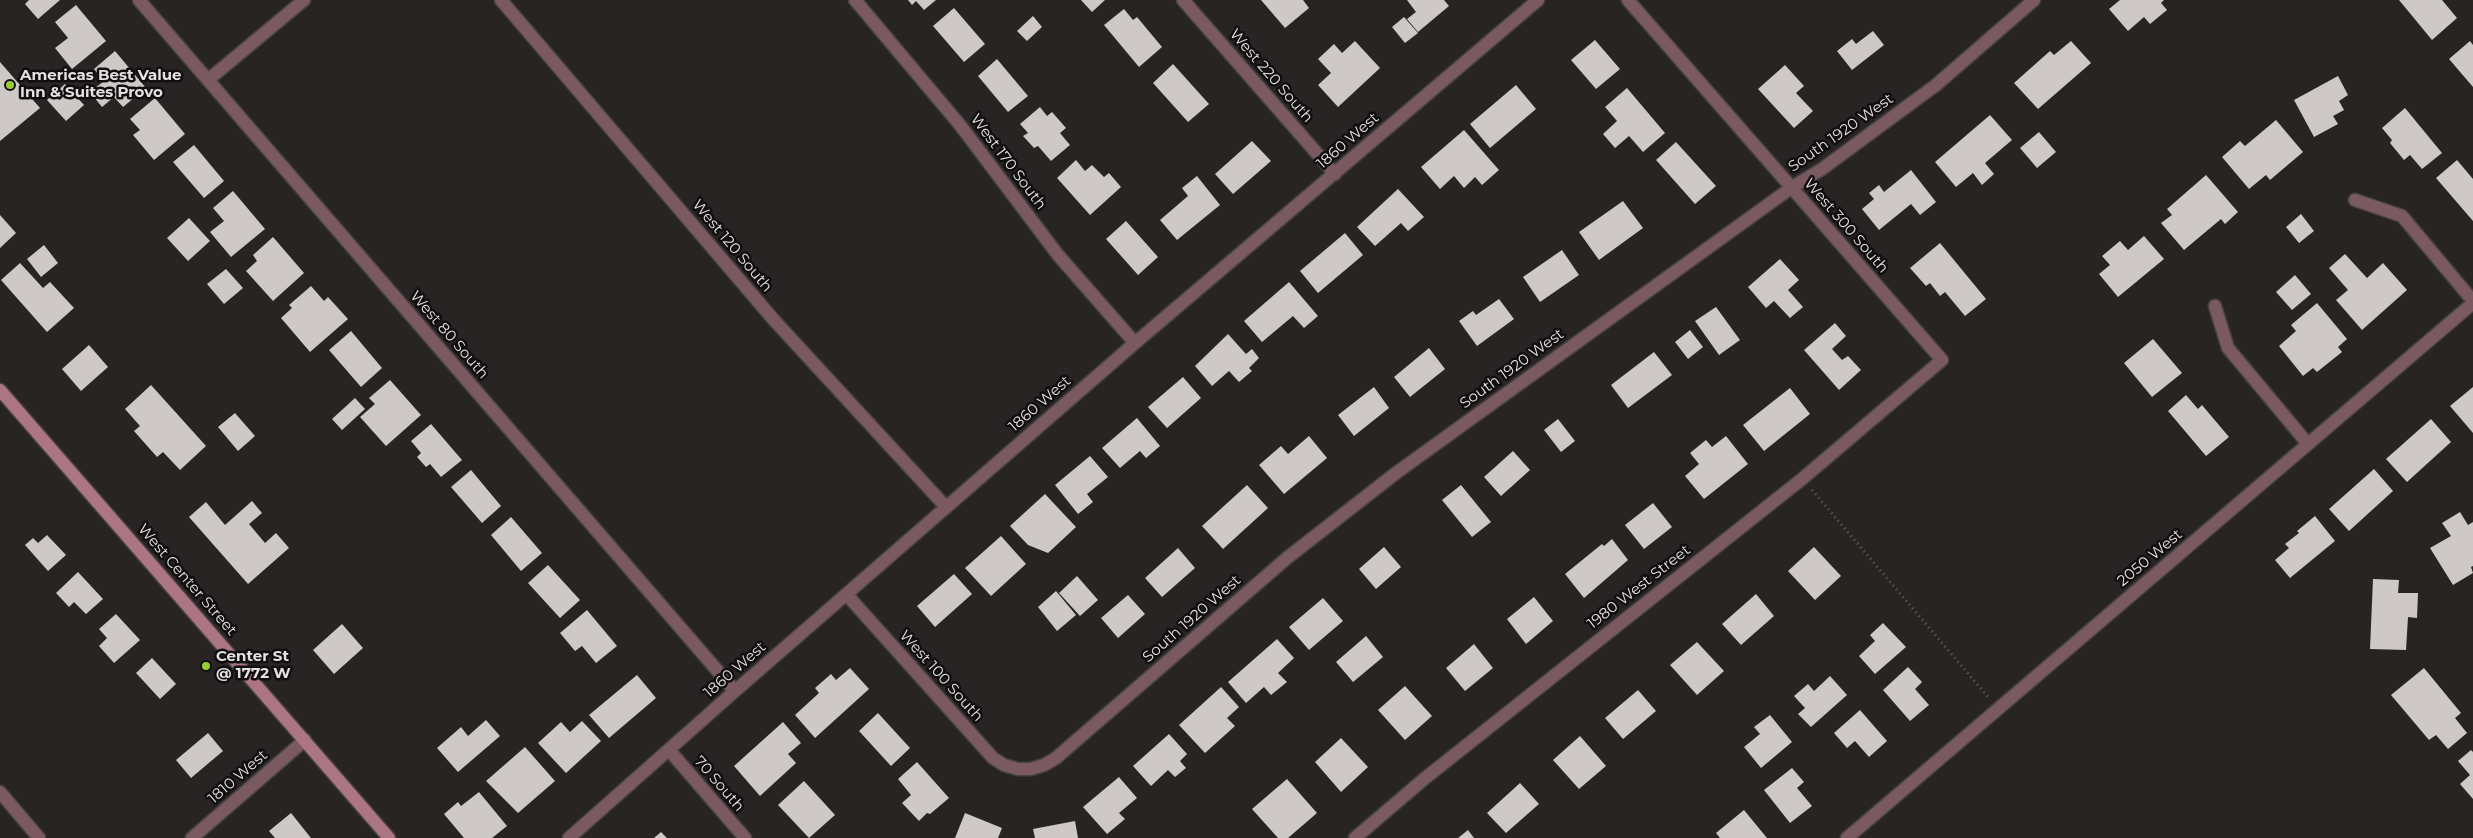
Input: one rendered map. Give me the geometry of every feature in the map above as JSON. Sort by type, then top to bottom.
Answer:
[{"type":"main road","name":"West Center Street","points":[[0,390],[388,838]]},
{"type":"street","name":"West 80 South","points":[[139,0],[735,691]]},
{"type":"street","points":[[208,80],[304,0]]},
{"type":"street","name":"West 120 South","points":[[501,0],[773,319],[946,507]]},
{"type":"street","name":"West 170 South","points":[[855,0],[960,125],[1058,255],[1135,343]]},
{"type":"street","name":"West 220 South","points":[[1184,0],[1335,174]]},
{"type":"street","name":"1860 West","points":[[569,838],[1135,343],[1538,0]]},
{"type":"street","name":"West 300 South","points":[[1628,0],[1942,360]]},
{"type":"street","name":"South 1920 West","points":[[1018,768],[1031,768],[1056,758],[1287,558],[1396,472],[1791,188],[1822,170],[1936,85],[2034,0]]},
{"type":"street","points":[[2355,200],[2402,216],[2473,302]]},
{"type":"street","name":"2050 West","points":[[1847,838],[2473,302]]},
{"type":"street","points":[[2215,306],[2228,348],[2308,444]]},
{"type":"street","name":"1980 West Street","points":[[1355,838],[1424,779],[1802,479],[1942,360]]},
{"type":"street","name":"West 100 South","points":[[847,595],[993,758],[1004,765],[1018,768]]},
{"type":"street","name":"1810 West","points":[[192,838],[305,740]]},
{"type":"street","name":"70 South","points":[[669,750],[745,838]]},
{"type":"street","points":[[0,792],[39,838]]},
{"type":"path","points":[[1802,479],[1998,709]]},
{"type":"building","points":[[29,0],[60,0],[38,19],[25,4]]},
{"type":"building","points":[[908,0],[936,0],[924,10],[916,1],[912,5]]},
{"type":"building","points":[[1081,0],[1105,0],[1092,12]]},
{"type":"building","points":[[1261,0],[1303,0],[1309,8],[1285,28]]},
{"type":"building","points":[[1407,0],[1444,0],[1449,6],[1418,32],[1407,19],[1416,12]]},
{"type":"building","points":[[2120,0],[2164,0],[2161,3],[2167,10],[2150,24],[2144,17],[2128,31],[2109,9]]},
{"type":"building","points":[[2399,0],[2442,0],[2457,18],[2432,40]]},
{"type":"building","points":[[76,5],[106,41],[72,69],[55,48],[68,38],[55,22]]},
{"type":"building","points":[[954,8],[985,44],[964,62],[933,26]]},
{"type":"building","points":[[1124,9],[1133,20],[1137,17],[1162,47],[1139,67],[1104,25]]},
{"type":"building","points":[[1033,16],[1042,27],[1027,41],[1017,31]]},
{"type":"building","points":[[1404,17],[1418,33],[1405,43],[1392,27]]},
{"type":"building","points":[[1873,31],[1884,45],[1852,70],[1837,51],[1852,39],[1856,44]]},
{"type":"building","points":[[1595,40],[1620,69],[1596,89],[1571,60]]},
{"type":"building","points":[[1355,41],[1380,68],[1338,107],[1318,85],[1331,73],[1318,59],[1334,44],[1342,53]]},
{"type":"building","points":[[2071,41],[2091,63],[2038,109],[2014,83],[2050,51],[2054,55]]},
{"type":"building","points":[[2470,41],[2473,45],[2473,87],[2449,59]]},
{"type":"building","points":[[115,51],[146,88],[123,107],[114,97],[102,107],[90,92],[104,81],[94,69]]},
{"type":"building","points":[[997,59],[1028,96],[1008,112],[978,76]]},
{"type":"building","name":"Americas Best Value Inn & Suites Provo","points":[[0,62],[40,108],[0,141]]},
{"type":"building","points":[[1173,64],[1209,104],[1188,122],[1153,83]]},
{"type":"building","points":[[1785,65],[1804,86],[1796,93],[1813,111],[1794,128],[1758,89]]},
{"type":"building","points":[[2338,76],[2348,95],[2339,101],[2344,110],[2333,116],[2338,124],[2314,137],[2294,100]]},
{"type":"building","points":[[65,84],[84,105],[66,121],[47,100]]},
{"type":"building","points":[[1516,85],[1536,109],[1490,148],[1470,124]]},
{"type":"building","points":[[1627,88],[1665,133],[1643,152],[1629,136],[1615,148],[1603,134],[1617,121],[1605,107]]},
{"type":"building","points":[[155,98],[185,134],[154,160],[133,135],[140,130],[130,119]]},
{"type":"building","points":[[1040,107],[1047,116],[1052,112],[1066,128],[1060,133],[1070,145],[1051,161],[1038,146],[1034,148],[1023,136],[1028,133],[1020,124]]},
{"type":"building","points":[[2405,108],[2442,153],[2422,169],[2410,155],[2404,160],[2390,143],[2392,140],[2382,128]]},
{"type":"building","points":[[1990,115],[2012,140],[1985,163],[1994,174],[1982,185],[1973,173],[1956,187],[1935,162]]},
{"type":"building","points":[[2276,120],[2303,152],[2270,180],[2266,175],[2249,189],[2222,157],[2240,141],[2245,146]]},
{"type":"building","points":[[1464,130],[1499,170],[1482,185],[1475,177],[1464,188],[1454,176],[1440,189],[1421,167]]},
{"type":"building","points":[[2039,132],[2056,152],[2037,168],[2020,148]]},
{"type":"building","points":[[1252,141],[1271,161],[1233,194],[1215,174]]},
{"type":"building","points":[[1676,142],[1716,186],[1695,204],[1656,160]]},
{"type":"building","points":[[194,145],[224,181],[204,198],[173,162]]},
{"type":"building","points":[[1076,160],[1085,171],[1092,165],[1104,177],[1109,173],[1121,187],[1090,215],[1057,178]]},
{"type":"building","points":[[2457,160],[2473,179],[2473,221],[2436,178]]},
{"type":"building","points":[[1911,170],[1936,202],[1920,215],[1911,204],[1879,230],[1862,209],[1874,199],[1869,193],[1879,185],[1884,192]]},
{"type":"building","points":[[2206,175],[2238,212],[2225,224],[2221,219],[2184,250],[2161,223],[2172,215],[2167,209]]},
{"type":"building","points":[[1197,176],[1220,205],[1177,240],[1160,220],[1188,196],[1182,188]]},
{"type":"building","points":[[1398,189],[1424,217],[1408,231],[1401,223],[1375,246],[1357,227]]},
{"type":"building","points":[[233,191],[265,229],[231,257],[210,232],[224,221],[213,208]]},
{"type":"building","points":[[1623,201],[1643,228],[1599,260],[1579,232]]},
{"type":"building","points":[[2301,214],[2314,231],[2299,243],[2286,227]]},
{"type":"building","points":[[0,215],[16,233],[0,248]]},
{"type":"building","points":[[189,218],[210,241],[188,261],[167,238]]},
{"type":"building","points":[[1126,221],[1158,257],[1138,275],[1106,239]]},
{"type":"building","points":[[1345,233],[1363,255],[1318,293],[1300,271]]},
{"type":"building","points":[[2144,236],[2164,259],[2118,297],[2099,274],[2110,265],[2102,256],[2120,241],[2128,250]]},
{"type":"building","points":[[273,237],[304,273],[273,301],[246,271],[257,261],[253,255]]},
{"type":"building","points":[[1940,243],[1986,299],[1965,316],[1945,292],[1940,296],[1930,283],[1926,286],[1910,268]]},
{"type":"building","points":[[44,245],[58,263],[41,277],[27,259]]},
{"type":"building","points":[[1562,250],[1579,275],[1540,302],[1523,277]]},
{"type":"building","points":[[2345,254],[2367,278],[2383,263],[2407,290],[2362,330],[2336,300],[2348,290],[2329,268]]},
{"type":"building","points":[[1780,259],[1799,280],[1788,290],[1803,307],[1790,318],[1774,301],[1766,308],[1748,287]]},
{"type":"building","points":[[20,263],[43,288],[50,282],[74,308],[47,332],[1,280]]},
{"type":"building","points":[[226,269],[243,288],[224,304],[207,284]]},
{"type":"building","points":[[2295,275],[2311,294],[2292,310],[2276,292]]},
{"type":"building","points":[[1289,282],[1318,316],[1304,328],[1293,316],[1262,342],[1244,321]]},
{"type":"building","points":[[311,286],[324,301],[328,297],[348,319],[310,352],[281,318],[292,308],[289,305]]},
{"type":"building","points":[[1499,299],[1514,319],[1477,346],[1459,321],[1473,311],[1476,315]]},
{"type":"building","points":[[2317,303],[2347,339],[2338,347],[2342,352],[2317,372],[2313,368],[2303,376],[2279,346],[2296,331],[2291,325]]},
{"type":"building","points":[[1716,307],[1740,340],[1719,355],[1695,321]]},
{"type":"building","points":[[1835,323],[1846,336],[1832,349],[1842,360],[1848,356],[1861,370],[1839,390],[1804,350]]},
{"type":"building","points":[[1690,330],[1703,347],[1688,359],[1675,342]]},
{"type":"building","points":[[351,331],[382,368],[361,387],[329,350]]},
{"type":"building","points":[[1228,334],[1246,354],[1252,349],[1259,358],[1249,368],[1252,371],[1239,382],[1229,371],[1212,386],[1195,366]]},
{"type":"building","points":[[2153,339],[2182,373],[2152,397],[2124,363]]},
{"type":"building","points":[[89,345],[108,367],[81,391],[62,369]]},
{"type":"building","points":[[1429,348],[1445,369],[1410,397],[1394,377]]},
{"type":"building","points":[[1654,352],[1672,375],[1628,408],[1611,385]]},
{"type":"building","points":[[1183,377],[1201,398],[1167,428],[1148,407]]},
{"type":"building","points":[[390,380],[421,415],[386,446],[360,417],[375,404],[369,398]]},
{"type":"building","points":[[151,385],[206,446],[180,470],[163,452],[157,457],[134,431],[140,426],[125,409]]},
{"type":"building","points":[[1374,387],[1389,408],[1354,436],[1338,415]]},
{"type":"building","points":[[2473,387],[2473,433],[2450,406]]},
{"type":"building","points":[[1790,388],[1810,414],[1764,451],[1743,425]]},
{"type":"building","points":[[2186,395],[2198,409],[2202,405],[2229,437],[2206,456],[2168,411]]},
{"type":"building","points":[[355,398],[365,409],[342,430],[332,419]]},
{"type":"building","points":[[235,413],[255,436],[238,451],[218,427]]},
{"type":"building","points":[[1137,418],[1160,446],[1146,458],[1140,451],[1120,468],[1102,448]]},
{"type":"building","points":[[1558,419],[1575,441],[1561,452],[1544,430]]},
{"type":"building","points":[[2431,419],[2451,442],[2407,482],[2386,459]]},
{"type":"building","points":[[431,424],[462,460],[441,477],[430,464],[426,467],[417,457],[421,453],[411,441]]},
{"type":"building","points":[[1309,436],[1327,458],[1284,494],[1259,465],[1281,446],[1288,454]]},
{"type":"building","points":[[1726,436],[1748,464],[1704,499],[1685,476],[1699,464],[1690,453],[1706,440],[1712,447]]},
{"type":"building","points":[[1513,451],[1530,470],[1501,496],[1484,477]]},
{"type":"building","points":[[1090,456],[1108,477],[1087,494],[1093,502],[1078,514],[1055,485]]},
{"type":"building","points":[[2374,469],[2393,491],[2349,531],[2329,509]]},
{"type":"building","points":[[471,470],[501,506],[482,523],[451,487]]},
{"type":"building","points":[[1247,485],[1268,508],[1223,549],[1202,526]]},
{"type":"building","points":[[1461,485],[1491,522],[1472,537],[1442,500]]},
{"type":"building","points":[[1045,494],[1076,527],[1048,553],[1028,545],[1010,526]]},
{"type":"building","points":[[252,501],[262,513],[249,524],[265,543],[276,533],[289,548],[248,584],[189,517],[206,502],[225,525]]},
{"type":"building","points":[[1653,503],[1672,527],[1644,549],[1625,525]]},
{"type":"building","points":[[2460,512],[2468,525],[2473,522],[2473,566],[2471,567],[2473,573],[2453,585],[2430,548],[2451,536],[2442,523]]},
{"type":"building","points":[[2315,516],[2335,541],[2290,578],[2275,560],[2289,548],[2285,544],[2299,533],[2297,531]]},
{"type":"building","points":[[511,517],[542,553],[521,571],[491,535]]},
{"type":"building","points":[[47,535],[66,555],[48,571],[25,545],[33,538],[38,543]]},
{"type":"building","points":[[1001,536],[1026,564],[991,596],[965,568]]},
{"type":"building","points":[[1612,539],[1628,560],[1584,598],[1565,574],[1602,544],[1604,546]]},
{"type":"building","points":[[1384,547],[1401,567],[1376,589],[1359,569]]},
{"type":"building","points":[[1814,547],[1841,576],[1815,600],[1788,571]]},
{"type":"building","points":[[1178,548],[1195,568],[1162,597],[1145,578]]},
{"type":"building","points":[[548,565],[580,600],[560,618],[528,583]]},
{"type":"building","points":[[78,572],[103,599],[86,614],[74,602],[69,607],[56,593]]},
{"type":"building","points":[[954,574],[972,594],[935,627],[917,606]]},
{"type":"building","points":[[1077,576],[1098,600],[1080,616],[1059,593]]},
{"type":"building","points":[[2373,579],[2399,580],[2398,593],[2418,593],[2417,618],[2408,617],[2406,650],[2370,649]]},
{"type":"building","points":[[1056,591],[1076,615],[1057,631],[1038,607]]},
{"type":"building","points":[[1756,594],[1774,616],[1741,645],[1722,624]]},
{"type":"building","points":[[1128,595],[1145,614],[1118,638],[1101,618]]},
{"type":"building","points":[[1534,597],[1553,621],[1526,644],[1507,619]]},
{"type":"building","points":[[1323,598],[1343,621],[1309,650],[1289,627]]},
{"type":"building","points":[[587,610],[617,646],[596,663],[582,646],[575,651],[560,633]]},
{"type":"building","points":[[116,614],[140,640],[114,663],[99,646],[107,638],[99,629]]},
{"type":"building","points":[[1883,623],[1906,647],[1875,674],[1859,656],[1875,641],[1870,635]]},
{"type":"building","points":[[342,624],[363,648],[334,674],[313,650]]},
{"type":"building","points":[[1366,636],[1383,657],[1353,682],[1336,662]]},
{"type":"building","points":[[1277,639],[1294,658],[1278,673],[1287,682],[1271,695],[1264,687],[1246,703],[1228,682]]},
{"type":"building","points":[[1697,642],[1724,671],[1697,695],[1670,665]]},
{"type":"building","points":[[1474,644],[1493,668],[1465,691],[1446,668]]},
{"type":"building","points":[[152,658],[176,684],[160,699],[136,673]]},
{"type":"building","points":[[1908,667],[1922,682],[1915,689],[1929,705],[1910,721],[1883,690]]},
{"type":"building","points":[[850,668],[869,689],[815,738],[795,715],[819,693],[815,688],[831,674],[836,680]]},
{"type":"building","points":[[2424,668],[2461,713],[2455,718],[2467,733],[2448,749],[2436,735],[2429,740],[2391,695]]},
{"type":"building","points":[[637,675],[656,698],[609,738],[589,715]]},
{"type":"building","points":[[1830,676],[1847,695],[1811,727],[1798,714],[1805,708],[1794,696],[1808,684],[1814,691]]},
{"type":"building","points":[[1405,686],[1432,716],[1405,740],[1378,710]]},
{"type":"building","points":[[1221,687],[1239,707],[1227,718],[1235,726],[1205,753],[1179,725]]},
{"type":"building","points":[[1638,690],[1656,711],[1623,739],[1605,718]]},
{"type":"building","points":[[1860,710],[1887,741],[1869,757],[1855,741],[1847,748],[1834,733]]},
{"type":"building","points":[[878,713],[910,748],[891,766],[859,731]]},
{"type":"building","points":[[1770,715],[1792,742],[1761,768],[1744,747],[1760,734],[1754,727]]},
{"type":"building","points":[[486,720],[500,736],[458,772],[437,748],[461,727],[468,736]]},
{"type":"building","points":[[582,721],[601,741],[566,773],[538,743],[561,722],[570,732]]},
{"type":"building","points":[[783,722],[801,743],[788,754],[796,763],[760,796],[734,766]]},
{"type":"building","points":[[208,733],[223,751],[191,778],[176,760]]},
{"type":"building","points":[[1169,734],[1187,754],[1180,761],[1186,768],[1175,777],[1168,770],[1151,786],[1133,766]]},
{"type":"building","points":[[1580,736],[1606,766],[1579,789],[1553,760]]},
{"type":"building","points":[[1341,738],[1368,767],[1341,792],[1315,762]]},
{"type":"building","points":[[525,747],[555,781],[518,813],[486,781]]},
{"type":"building","points":[[2471,750],[2473,752],[2473,799],[2460,784],[2470,775],[2458,761]]},
{"type":"building","points":[[917,762],[949,798],[919,821],[902,803],[911,795],[898,779]]},
{"type":"building","points":[[1792,768],[1804,782],[1797,788],[1812,806],[1790,823],[1764,790]]},
{"type":"building","points":[[1119,777],[1137,798],[1119,813],[1125,819],[1107,834],[1083,807]]},
{"type":"building","points":[[1287,779],[1317,813],[1288,838],[1278,838],[1252,809]]},
{"type":"building","points":[[804,781],[835,815],[809,838],[778,805]]},
{"type":"building","points":[[1520,783],[1539,804],[1506,833],[1487,813]]},
{"type":"building","points":[[479,792],[507,826],[492,838],[464,838],[444,814],[458,802],[461,806]]},
{"type":"building","points":[[1744,810],[1767,838],[1720,838],[1716,833]]},
{"type":"building","points":[[291,813],[311,838],[275,838],[269,831]]},
{"type":"building","points":[[965,813],[1002,828],[998,838],[955,838]]},
{"type":"building","points":[[1075,821],[1078,838],[1035,838],[1033,829]]},
{"type":"building","points":[[1468,830],[1474,838],[1458,838]]},
{"type":"building","points":[[661,832],[667,838],[654,838]]},
{"type":"place","name":"Americas Best Value Inn & Suites Provo","points":[[10,85]]},
{"type":"place","name":"Center St @ 1772 W","points":[[206,666]]}]
